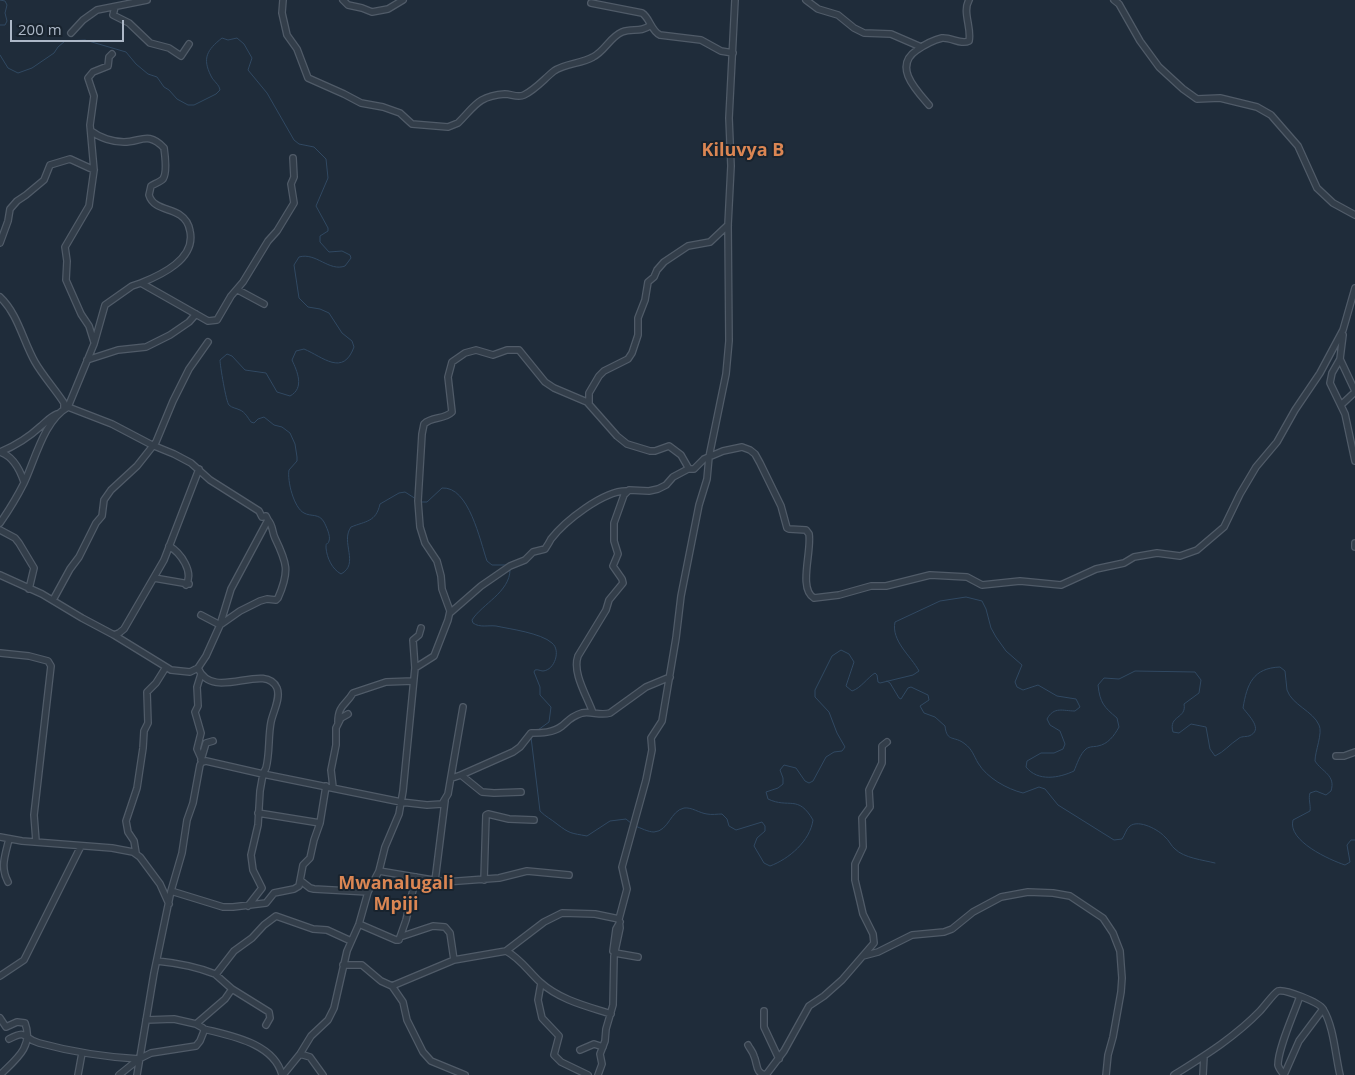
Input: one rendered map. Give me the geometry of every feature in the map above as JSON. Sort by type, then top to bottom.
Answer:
[{"type":"street","points":[[71,33],[83,20],[97,10],[147,0]]},
{"type":"street","points":[[283,0],[282,13],[287,34],[297,49],[308,78],[361,103],[383,107],[400,113],[412,124],[419,125],[454,125],[479,101],[485,98],[504,94],[524,95],[556,70],[594,57],[612,38],[622,32],[645,29],[651,25]]},
{"type":"street","points":[[342,0],[348,5],[372,12],[388,9],[403,0]]},
{"type":"street","points":[[598,1075],[602,1064],[600,1054],[613,1005],[615,954],[613,943],[628,889],[622,872],[624,857],[648,772],[652,750],[651,738],[662,721],[679,623],[681,596],[701,496],[707,479],[709,458],[729,353],[728,225],[735,0]]},
{"type":"street","points":[[806,0],[818,9],[838,15],[854,28],[864,32],[891,34],[921,47]]},
{"type":"street","points":[[929,105],[910,81],[906,70],[907,60],[911,54],[921,47],[943,38],[964,43],[969,41],[970,32],[966,8],[969,0]]},
{"type":"street","points":[[1114,0],[1120,4],[1140,42],[1163,72],[1182,89],[1197,99],[1220,98],[1257,107],[1270,115],[1298,146],[1317,188],[1333,203],[1355,215]]},
{"type":"street","points":[[590,3],[644,14],[655,32],[660,35],[701,40],[721,51],[733,52]]},
{"type":"street","points":[[115,7],[113,15],[129,23],[150,43],[169,48],[181,56],[189,44]]},
{"type":"street","points":[[94,344],[90,328],[81,314],[66,282],[67,261],[65,247],[89,206],[94,170],[91,115],[94,96],[88,78],[93,72],[108,66],[109,57],[112,54]]},
{"type":"street","points":[[0,523],[24,482],[46,432],[64,410],[94,344],[105,305],[132,286],[157,276],[177,263],[188,250],[190,242],[190,230],[183,217],[158,206],[152,202],[149,195],[152,186],[162,180],[164,176],[166,162],[164,148],[149,139],[140,138],[126,142],[107,139],[91,131]]},
{"type":"street","points":[[141,283],[210,322],[217,320],[294,203],[292,184],[294,176],[293,158]]},
{"type":"street","points":[[0,243],[10,209],[17,200],[44,180],[50,165],[70,159],[94,170]]},
{"type":"street","points":[[1348,212],[1355,219]]},
{"type":"street","points":[[589,404],[589,393],[599,376],[628,359],[632,353],[638,335],[638,318],[645,300],[648,282],[654,277],[657,270],[664,262],[688,246],[710,242],[728,225]]},
{"type":"street","points":[[1355,288],[1343,330],[1340,359],[1332,374],[1330,383],[1341,405],[1349,430],[1355,461]]},
{"type":"street","points":[[238,290],[264,304]]},
{"type":"street","points":[[0,297],[9,307],[35,361],[64,403],[64,410]]},
{"type":"street","points":[[87,360],[118,350],[146,347],[191,321],[196,314]]},
{"type":"street","points":[[450,613],[482,586],[510,566],[525,560],[533,552],[545,549],[556,534],[589,506],[608,496],[626,490],[649,491],[658,489],[688,469],[694,469],[703,460],[723,451],[742,447],[755,454],[781,506],[787,528],[806,530],[810,534],[806,584],[809,594],[814,598],[840,595],[871,586],[886,586],[930,575],[967,577],[982,585],[1020,581],[1061,585],[1096,569],[1121,563],[1134,557],[1157,552],[1172,556],[1187,555],[1197,550],[1217,534],[1229,518],[1240,494],[1261,460],[1283,434],[1320,373],[1343,330]]},
{"type":"street","points":[[53,600],[79,557],[96,523],[102,516],[104,500],[158,439],[173,401],[189,369],[208,342]]},
{"type":"street","points":[[415,668],[434,656],[450,613],[442,590],[441,576],[436,561],[425,543],[420,527],[418,501],[421,440],[424,424],[452,412],[448,377],[452,362],[465,353],[476,350],[493,355],[507,350],[519,350],[548,384],[584,400],[617,436],[627,444],[650,451],[669,446],[681,455],[688,469]]},
{"type":"street","points":[[1340,359],[1355,392],[1341,405]]},
{"type":"street","points":[[0,452],[20,442],[47,419],[64,410],[112,424],[174,454],[259,511],[262,516],[266,516],[271,523],[286,566],[280,592],[276,600],[267,599],[260,601],[220,624]]},
{"type":"street","points":[[0,452],[10,457],[24,482]]},
{"type":"street","points":[[114,635],[124,629],[154,578],[169,546],[199,469]]},
{"type":"street","points":[[593,713],[577,672],[576,662],[606,610],[609,600],[623,583],[613,566],[618,554],[614,541],[614,527],[626,490]]},
{"type":"street","points":[[202,760],[197,749],[201,732],[196,722],[195,712],[198,706],[197,687],[199,671],[220,624],[228,596],[268,520]]},
{"type":"street","points":[[0,530],[15,538],[34,568],[29,589]]},
{"type":"street","points":[[154,578],[188,584],[188,569],[178,553],[169,546]]},
{"type":"street","points":[[0,575],[53,600],[166,667],[180,672],[199,671]]},
{"type":"street","points":[[201,615],[220,624]]},
{"type":"street","points":[[146,1020],[174,1020],[196,1024],[204,1029],[229,1036],[262,1049],[278,1064],[283,1075],[300,1054],[311,1036],[328,1020],[338,994],[343,965],[351,941],[399,814],[415,668],[413,640],[419,635],[421,628]]},
{"type":"street","points":[[0,653],[48,660],[51,666],[34,814],[36,841]]},
{"type":"street","points":[[166,667],[156,683],[147,692],[148,723],[144,732],[137,788],[126,821],[128,832],[134,841],[136,853],[160,884],[169,904]]},
{"type":"street","points":[[199,671],[207,679],[214,682],[262,678],[271,681],[277,688],[278,696],[271,723],[267,764],[263,774],[256,834],[251,854],[253,870],[262,888],[248,906]]},
{"type":"street","points":[[452,778],[461,776],[513,752],[520,747],[531,733],[552,731],[562,726],[572,716],[584,713],[610,713],[646,687],[670,677]]},
{"type":"street","points":[[333,788],[331,764],[336,745],[338,713],[342,704],[350,699],[354,692],[367,690],[386,682],[413,681]]},
{"type":"street","points":[[435,881],[445,801],[452,778],[462,707]]},
{"type":"street","points":[[338,722],[348,714]]},
{"type":"street","points":[[136,1075],[156,961],[182,854],[187,820],[193,803],[199,767],[206,743],[214,741]]},
{"type":"street","points":[[748,1045],[755,1057],[758,1070],[766,1075],[779,1059],[811,1003],[824,996],[848,974],[871,948],[875,938],[863,914],[856,888],[854,864],[863,847],[862,821],[870,807],[869,790],[880,768],[882,745],[887,742]]},
{"type":"street","points":[[1336,756],[1344,756],[1355,752]]},
{"type":"street","points":[[202,760],[401,802],[438,805],[445,801]]},
{"type":"street","points":[[461,776],[482,792],[521,792]]},
{"type":"street","points":[[172,891],[222,907],[248,906],[266,903],[274,893],[294,889],[299,886],[303,865],[310,858],[320,823],[326,786]]},
{"type":"street","points":[[258,813],[320,823]]},
{"type":"street","points":[[484,880],[486,815],[534,820]]},
{"type":"street","points":[[0,837],[112,848],[136,853]]},
{"type":"street","points":[[8,839],[3,868],[8,882]]},
{"type":"street","points":[[0,976],[24,960],[81,846]]},
{"type":"street","points":[[379,871],[450,882],[484,880],[528,871],[569,875]]},
{"type":"street","points":[[400,937],[416,877]]},
{"type":"street","points":[[301,881],[314,889],[368,892]]},
{"type":"street","points":[[863,956],[878,952],[912,934],[944,932],[952,929],[981,907],[1008,895],[1028,892],[1070,896],[1103,918],[1113,933],[1120,951],[1121,992],[1108,1055],[1106,1075]]},
{"type":"street","points":[[392,986],[454,960],[506,951],[544,922],[562,913],[595,914],[620,921]]},
{"type":"street","points":[[214,974],[234,951],[252,938],[276,916],[313,929],[327,930],[351,941]]},
{"type":"street","points":[[359,924],[396,940],[433,926],[445,927],[450,933],[454,960]]},
{"type":"street","points":[[506,951],[515,957],[541,983],[571,1002],[611,1014]]},
{"type":"street","points":[[615,954],[638,957]]},
{"type":"street","points":[[156,961],[181,963],[198,967],[214,974],[232,989],[269,1012],[270,1018],[266,1025]]},
{"type":"street","points":[[343,965],[362,965],[381,981],[392,986],[403,1002],[407,1020],[423,1052],[431,1061],[465,1075]]},
{"type":"street","points":[[541,983],[538,1000],[542,1018],[559,1036],[554,1055],[561,1062],[588,1075]]},
{"type":"street","points":[[196,1024],[225,999],[232,989]]},
{"type":"street","points":[[1174,1075],[1204,1056],[1251,1020],[1278,991],[1316,1002],[1323,1009],[1330,1028],[1340,1075]]},
{"type":"street","points":[[1300,996],[1278,1064],[1284,1075],[1299,1040],[1323,1009]]},
{"type":"street","points":[[764,1011],[764,1026],[779,1059]]},
{"type":"street","points":[[0,1018],[6,1027],[17,1022],[25,1023],[27,1036],[26,1047],[0,1075]]},
{"type":"street","points":[[119,1075],[138,1059],[151,1053],[196,1046],[204,1029]]},
{"type":"street","points":[[9,1040],[21,1033],[31,1041],[82,1053],[138,1059]]},
{"type":"street","points":[[580,1050],[594,1044],[603,1047]]},
{"type":"street","points":[[78,1075],[82,1053]]},
{"type":"street","points":[[300,1054],[310,1057],[323,1075]]},
{"type":"street","points":[[1203,1075],[1204,1056]]},
{"type":"waterway","points":[[0,0],[5,1],[7,5],[5,13],[7,21],[5,25],[0,25]]},
{"type":"waterway","points":[[0,55],[8,68],[18,73],[32,68],[54,53],[65,41],[85,40],[126,52],[148,74],[157,77],[164,87],[177,99],[188,105],[194,105],[220,90],[211,76],[207,64],[207,55],[213,46],[222,38],[228,40],[237,38],[244,44],[252,58],[248,70],[267,93],[294,140],[299,144],[314,147],[326,159],[328,178],[316,206],[328,231],[320,236],[320,242],[329,252],[342,251],[350,255],[351,258],[345,266],[339,267],[305,256],[299,257],[294,265],[299,298],[308,307],[329,313],[342,333],[352,341],[354,347],[349,356],[344,361],[338,363],[325,360],[304,349],[296,351],[292,360],[298,374],[299,384],[295,393],[290,396],[277,392],[266,373],[245,370],[232,356],[227,354],[220,360],[223,383],[229,405],[243,412],[251,422],[254,423],[264,417],[274,425],[282,427],[290,433],[295,444],[297,457],[297,461],[289,470],[292,494],[300,510],[304,513],[320,517],[324,522],[329,536],[328,544],[326,544],[328,556],[333,566],[341,574],[349,565],[347,539],[351,527],[373,518],[380,504],[399,493],[405,492],[416,499]]},
{"type":"waterway","points":[[421,502],[427,502],[442,488],[451,490],[459,496],[472,516],[487,561],[492,565],[507,565]]},
{"type":"waterway","points":[[510,570],[509,578],[501,591],[472,620],[473,623],[478,625],[496,626],[533,634],[555,646],[556,655],[551,667],[547,670],[535,670],[534,672],[540,687],[540,695],[551,707],[549,722],[538,730]]},
{"type":"waterway","points":[[635,826],[647,831],[659,831],[679,810],[684,808],[690,808],[707,814],[722,814],[727,819],[729,826],[736,830],[762,822],[765,826],[765,831],[757,838],[754,846],[764,863],[770,866],[784,859],[803,842],[808,835],[813,820],[803,807],[775,802],[768,799],[766,792],[783,784],[780,770],[784,765],[796,768],[805,781],[809,783],[813,781],[826,757],[834,752],[842,751],[845,747],[829,712],[815,697],[815,690],[832,656],[841,650],[849,654],[854,662],[846,686],[852,691],[875,673],[880,683],[913,675],[919,671],[902,648],[896,636],[895,622],[940,601],[966,597],[982,601],[996,637],[1006,651],[1022,665],[1015,682],[1017,687],[1023,690],[1038,685],[1057,696],[1076,699],[1080,707],[1075,711],[1059,710],[1050,715],[1047,719],[1050,725],[1060,731],[1065,744],[1063,749],[1054,753],[1041,753],[1027,761],[1026,767],[1031,772],[1043,777],[1055,777],[1074,771],[1080,756],[1086,749],[1102,745],[1113,736],[1119,727],[1117,718],[1101,700],[1098,685],[1104,678],[1119,679],[1135,671],[1195,672],[1201,680],[1199,693],[1184,704],[1183,712],[1173,723],[1173,732],[1179,733],[1191,724],[1206,727],[1210,749],[1215,756],[1239,738],[1253,733],[1255,730],[1254,723],[1243,708],[1249,685],[1257,674],[1263,670],[1280,667],[1285,671],[1287,690],[1293,700],[1312,716],[1319,725],[1320,733],[1315,761],[1332,781],[1331,791],[1326,795],[1316,791],[1310,793],[1310,811],[1293,820],[1293,828],[1296,835],[1320,854],[1345,865],[1350,862],[1347,845],[1351,840],[1355,840]]},
{"type":"waterway","points":[[887,681],[901,699],[908,688],[911,687],[928,695],[929,700],[920,706],[924,713],[935,717],[945,726],[949,737],[961,741],[967,746],[982,768],[1004,786],[1023,793],[1039,787],[1045,789],[1058,805],[1114,840],[1122,839],[1130,826],[1134,824],[1143,825],[1162,834],[1183,855],[1215,863]]},
{"type":"waterway","points":[[531,737],[540,811],[542,813],[568,831],[587,836],[610,821],[626,819],[632,824]]},
{"type":"district","name":"Kiluvya B","points":[[743,151]]},
{"type":"district","name":"Mwanalugali Mpiji","points":[[396,894]]}]
